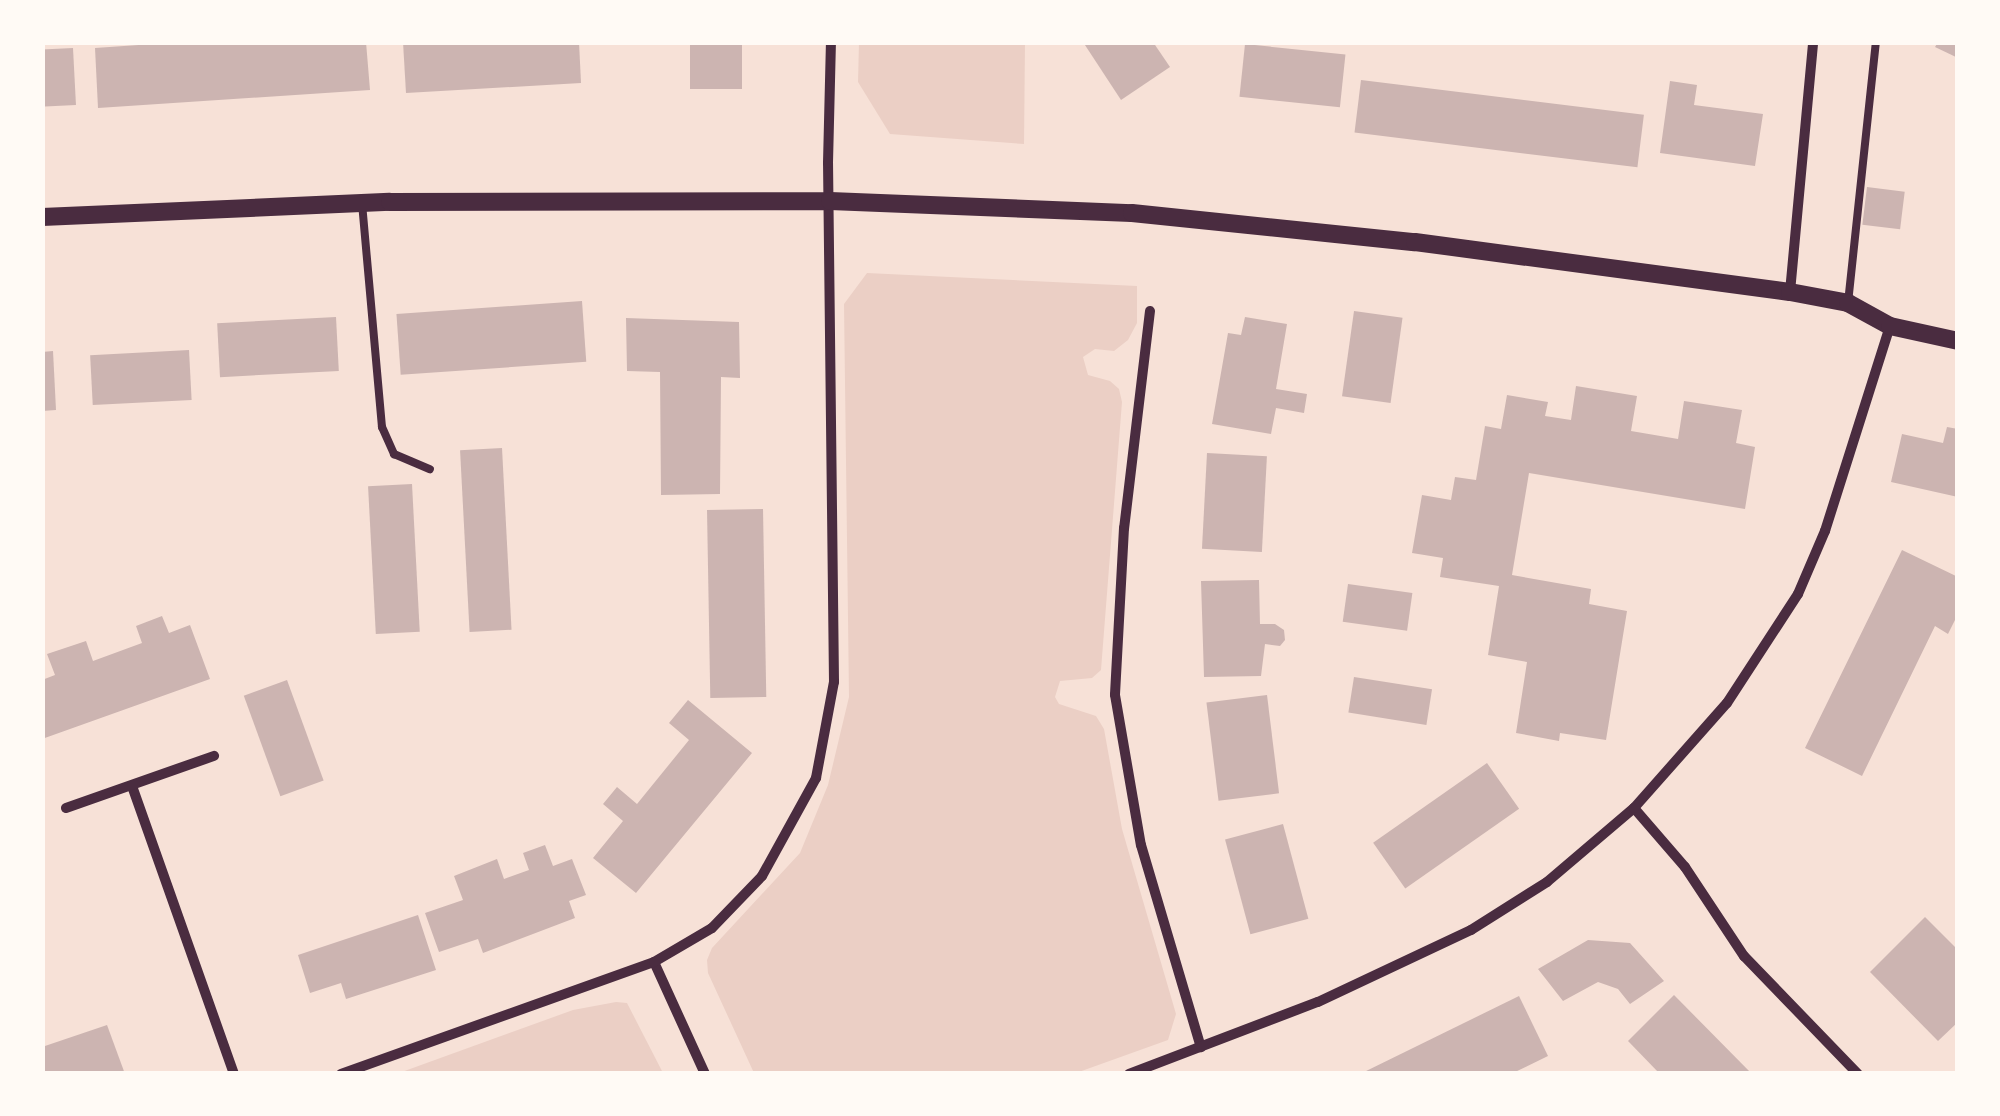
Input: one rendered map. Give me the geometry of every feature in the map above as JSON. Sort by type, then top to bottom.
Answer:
[{"type":"street","points":[[341,1074],[654,962],[712,928],[762,876],[816,778],[834,682],[831,42]]},
{"type":"street","points":[[1790,292],[1813,42]]},
{"type":"street","points":[[42,217],[362,203],[830,201],[1132,212],[1415,242],[1790,292],[1848,303],[1890,326],[1958,340]]},
{"type":"street","points":[[1150,311],[1140,369],[1124,528],[1115,696],[1141,845],[1200,1047]]},
{"type":"street","points":[[1128,1074],[1394,970],[1471,930],[1546,882],[1634,808],[1727,703],[1798,594],[1825,532],[1890,326]]},
{"type":"street","points":[[66,808],[214,756]]},
{"type":"street","points":[[132,786],[234,1074]]},
{"type":"street","points":[[1634,808],[1677,856],[1744,956],[1858,1074]]},
{"type":"street","points":[[654,962],[704,1074]]},
{"type":"lane","points":[[1848,303],[1876,42]]},
{"type":"lane","points":[[362,203],[382,428],[394,454],[430,469]]},
{"type":"shaded area","points":[[859,43],[1025,43],[1024,144],[890,134],[858,82]]},
{"type":"shaded area","points":[[867,273],[1137,286],[1137,323],[1128,340],[1114,351],[1095,349],[1083,357],[1088,375],[1110,381],[1119,389],[1122,402],[1101,670],[1092,678],[1060,681],[1055,697],[1059,704],[1096,716],[1104,729],[1122,829],[1176,1014],[1168,1040],[1076,1073],[754,1073],[708,973],[707,960],[712,948],[800,853],[828,785],[849,697],[844,304]]},
{"type":"shaded area","points":[[627,1003],[663,1073],[399,1073],[573,1010]]},
{"type":"building","points":[[182,42],[366,42],[370,90],[98,108],[95,48]]},
{"type":"building","points":[[403,42],[579,42],[581,83],[406,93]]},
{"type":"building","points":[[690,42],[742,42],[742,89],[690,89]]},
{"type":"building","points":[[1083,42],[1153,42],[1170,67],[1121,100]]},
{"type":"building","points":[[1938,42],[1958,42],[1958,58],[1935,47]]},
{"type":"building","points":[[1245,44],[1345,55],[1340,107],[1239,97]]},
{"type":"building","points":[[73,48],[76,105],[45,107],[42,50]]},
{"type":"building","points":[[1361,80],[1644,115],[1637,167],[1355,133]]},
{"type":"building","points":[[1670,81],[1697,85],[1694,105],[1763,114],[1755,166],[1660,153]]},
{"type":"building","points":[[1867,187],[1905,192],[1900,229],[1862,225]]},
{"type":"building","points":[[582,301],[586,362],[401,375],[396,314]]},
{"type":"building","points":[[1354,311],[1403,318],[1391,403],[1342,396]]},
{"type":"building","points":[[336,317],[339,371],[220,377],[217,323]]},
{"type":"building","points":[[1245,317],[1287,324],[1276,389],[1307,394],[1304,413],[1276,408],[1271,434],[1212,424],[1228,333],[1241,335]]},
{"type":"building","points":[[626,318],[739,322],[740,378],[721,377],[720,494],[661,495],[660,372],[627,371]]},
{"type":"building","points":[[189,350],[192,400],[93,405],[90,355]]},
{"type":"building","points":[[53,351],[56,410],[42,411],[42,352]]},
{"type":"building","points":[[1576,386],[1637,396],[1631,431],[1678,439],[1684,401],[1742,410],[1736,443],[1755,447],[1745,509],[1529,473],[1512,575],[1591,589],[1589,604],[1627,611],[1606,740],[1560,733],[1559,741],[1516,733],[1527,662],[1488,655],[1499,586],[1440,577],[1443,558],[1412,553],[1422,495],[1451,500],[1455,477],[1476,480],[1485,426],[1501,429],[1507,395],[1548,402],[1545,416],[1571,420]]},
{"type":"building","points":[[1947,427],[1958,429],[1958,497],[1891,482],[1902,434],[1943,443]]},
{"type":"building","points":[[502,448],[512,630],[470,632],[460,450]]},
{"type":"building","points":[[1207,453],[1267,456],[1262,552],[1202,549]]},
{"type":"building","points":[[412,484],[420,632],[376,634],[368,486]]},
{"type":"building","points":[[763,509],[766,697],[710,698],[707,510]]},
{"type":"building","points":[[1902,550],[1958,577],[1958,614],[1948,634],[1935,626],[1862,776],[1805,748]]},
{"type":"building","points":[[1259,580],[1260,624],[1275,624],[1284,630],[1285,640],[1280,646],[1265,644],[1261,676],[1204,677],[1201,581]]},
{"type":"building","points":[[1348,584],[1412,593],[1407,631],[1343,622]]},
{"type":"building","points":[[162,616],[169,633],[190,625],[210,679],[42,739],[42,680],[55,675],[47,654],[86,641],[93,661],[142,643],[136,626]]},
{"type":"building","points":[[1354,677],[1432,689],[1426,725],[1348,713]]},
{"type":"building","points":[[287,680],[324,781],[280,796],[244,696]]},
{"type":"building","points":[[1267,695],[1279,793],[1219,801],[1206,702]]},
{"type":"building","points":[[688,700],[752,753],[636,893],[593,858],[623,821],[603,804],[617,787],[637,804],[689,740],[669,723]]},
{"type":"building","points":[[1487,763],[1519,809],[1405,889],[1373,843]]},
{"type":"building","points":[[1283,824],[1308,919],[1250,934],[1225,840]]},
{"type":"building","points":[[545,845],[553,866],[572,859],[586,895],[569,901],[575,918],[483,953],[478,939],[439,952],[425,913],[463,900],[454,876],[497,859],[504,879],[529,870],[523,853]]},
{"type":"building","points":[[418,915],[436,970],[346,999],[341,983],[310,993],[298,955]]},
{"type":"building","points":[[1925,917],[1958,950],[1958,1022],[1938,1041],[1870,972]]},
{"type":"building","points":[[1588,940],[1630,943],[1664,981],[1630,1004],[1618,989],[1598,982],[1563,1001],[1538,969]]},
{"type":"building","points":[[1674,995],[1752,1074],[1660,1074],[1628,1041]]},
{"type":"building","points":[[1519,996],[1548,1056],[1511,1074],[1360,1074]]},
{"type":"building","points":[[107,1025],[125,1074],[42,1074],[42,1047]]}]
